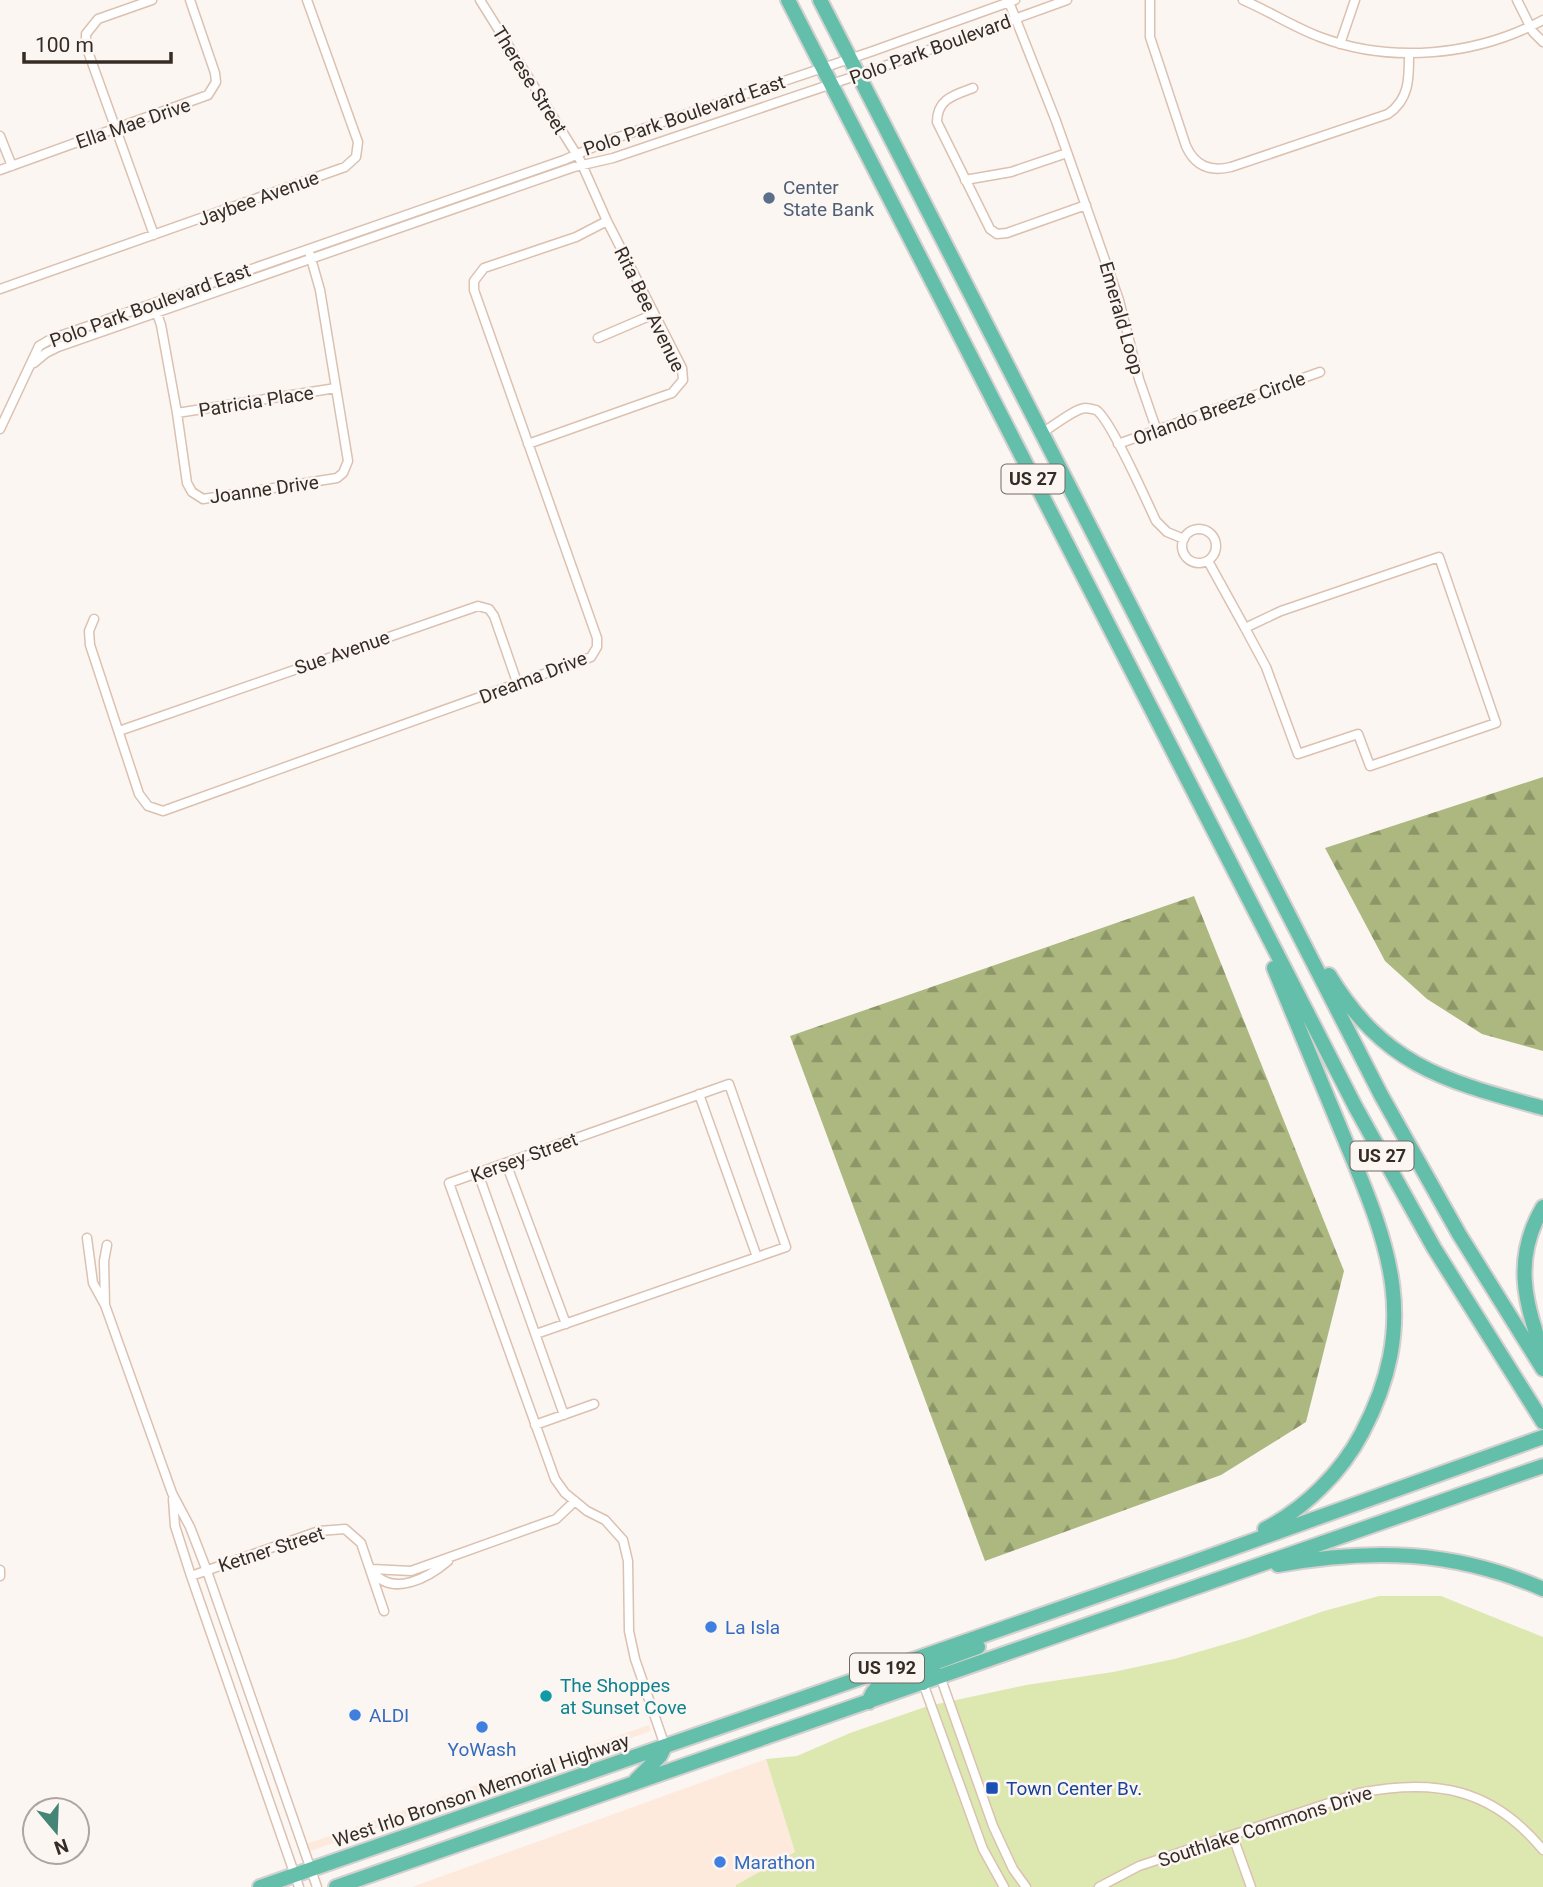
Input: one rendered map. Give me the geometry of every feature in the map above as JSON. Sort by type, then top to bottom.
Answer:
[{"type":"highway","name":"US 27","points":[[788,0],[1386,1164],[1462,1296],[1540,1417]]},
{"type":"highway","name":"US 27","points":[[820,0],[1412,1153],[1472,1257],[1543,1369]]},
{"type":"highway","points":[[1254,846],[1336,988],[1347,1004],[1374,1032],[1405,1058],[1437,1076],[1466,1087],[1543,1108]]},
{"type":"highway","points":[[1191,1563],[1273,1525],[1305,1502],[1333,1475],[1357,1441],[1376,1402],[1389,1362],[1394,1324],[1393,1282],[1381,1230],[1243,889]]},
{"type":"highway","points":[[1543,1207],[1529,1236],[1524,1268],[1528,1305],[1543,1352]]},
{"type":"highway","points":[[1191,1563],[1543,1437]]},
{"type":"highway","points":[[1239,1572],[1543,1466]]},
{"type":"highway","points":[[1239,1572],[1346,1554],[1399,1555],[1469,1565],[1543,1588]]},
{"type":"highway","name":"West Irlo Bronson Memorial Highway","points":[[260,1887],[297,1881],[311,1869],[1191,1563]]},
{"type":"highway","name":"US 192","points":[[336,1887],[1239,1572]]},
{"type":"highway","points":[[923,1683],[922,1676],[937,1662],[978,1647],[986,1634]]},
{"type":"highway","points":[[869,1702],[870,1693],[877,1686],[915,1670],[929,1654]]},
{"type":"highway","points":[[629,1785],[650,1767],[665,1746]]},
{"type":"street","points":[[152,0],[98,19],[86,34],[86,46],[153,235]]},
{"type":"street","name":"Ella Mae Drive","points":[[0,170],[205,98],[214,88],[215,73],[190,0]]},
{"type":"street","name":"Jaybee Avenue","points":[[0,289],[345,167],[356,157],[358,142],[307,0]]},
{"type":"street","name":"Therese Street","points":[[480,0],[580,159]]},
{"type":"street","name":"Polo Park Boulevard","points":[[831,84],[1067,0]]},
{"type":"street","points":[[1150,0],[1149,29],[1152,44],[1186,146],[1196,162],[1208,169],[1231,167],[1388,114],[1405,96],[1409,54]]},
{"type":"street","points":[[1242,0],[1308,33],[1376,52],[1409,54],[1465,47],[1530,27],[1543,20]]},
{"type":"street","points":[[1340,44],[1355,0]]},
{"type":"street","points":[[1517,0],[1530,27],[1543,43]]},
{"type":"street","name":"Polo Park Boulevard East","points":[[27,370],[46,353],[311,259],[850,58],[1012,1]]},
{"type":"street","name":"Emerald Loop","points":[[1012,1],[1016,19],[1068,153],[1119,300],[1139,379],[1157,431]]},
{"type":"street","points":[[935,29],[942,45]]},
{"type":"street","name":"Polo Park Boulevard East","points":[[27,370],[39,346],[51,339],[153,302],[564,160],[604,160],[831,84]]},
{"type":"street","points":[[973,88],[944,101],[938,108],[937,117],[940,131],[990,229],[997,234],[1007,233],[1086,205]]},
{"type":"street","points":[[0,136],[12,166]]},
{"type":"street","points":[[965,180],[1011,172],[1068,153]]},
{"type":"street","name":"Rita Bee Avenue","points":[[528,444],[672,393],[683,380],[682,369],[607,221],[580,159]]},
{"type":"street","name":"Dreama Drive","points":[[94,619],[89,631],[90,645],[143,802],[153,809],[163,811],[591,657],[597,647],[597,638],[474,290],[474,281],[484,268],[576,237],[607,221]]},
{"type":"street","name":"Joanne Drive","points":[[153,302],[177,414],[187,483],[192,492],[203,499],[331,480],[343,473],[348,461],[320,290],[308,249]]},
{"type":"street","points":[[598,338],[654,314]]},
{"type":"street","points":[[0,429],[27,370]]},
{"type":"street","name":"Orlando Breeze Circle","points":[[1118,444],[1320,372]]},
{"type":"street","name":"Patricia Place","points":[[177,414],[336,388]]},
{"type":"street","points":[[1042,433],[1077,411],[1085,408],[1096,410],[1118,444],[1156,521],[1167,532],[1184,539]]},
{"type":"street","points":[[1198,530],[1209,532],[1215,541],[1215,552],[1208,561],[1198,563],[1188,559],[1183,550],[1184,539],[1198,530]]},
{"type":"street","points":[[1208,561],[1266,667],[1298,754],[1358,734],[1370,766],[1496,723],[1438,557],[1281,611],[1245,628]]},
{"type":"street","name":"Sue Avenue","points":[[118,731],[478,606],[489,609],[494,616],[518,685]]},
{"type":"street","name":"Kersey Street","points":[[536,1334],[786,1247],[729,1084],[449,1183],[555,1479],[575,1501],[605,1520],[623,1540],[628,1561],[631,1640],[665,1746]]},
{"type":"street","points":[[699,1094],[757,1258]]},
{"type":"street","points":[[506,1163],[566,1324]]},
{"type":"street","points":[[478,1173],[564,1415]]},
{"type":"street","points":[[88,1238],[93,1283],[105,1305],[172,1493],[190,1527],[207,1571],[317,1887]]},
{"type":"street","points":[[105,1305],[104,1261],[107,1245]]},
{"type":"street","points":[[535,1425],[594,1404]]},
{"type":"street","points":[[172,1493],[175,1525],[191,1576],[297,1881]]},
{"type":"street","points":[[372,1569],[411,1571],[556,1519],[575,1501]]},
{"type":"street","name":"Ketner Street","points":[[191,1576],[319,1531],[345,1529],[362,1543],[384,1612]]},
{"type":"street","points":[[0,1570],[0,1576]]},
{"type":"street","points":[[940,1676],[993,1826],[1013,1869],[1026,1887]]},
{"type":"street","points":[[923,1683],[976,1832],[1004,1887]]},
{"type":"street","points":[[236,1704],[251,1698]]},
{"type":"street","points":[[265,1786],[280,1781]]},
{"type":"street","name":"Southlake Commons Drive","points":[[1099,1887],[1139,1866],[1359,1793],[1395,1786],[1432,1786],[1464,1794],[1496,1808],[1526,1830],[1543,1850]]},
{"type":"street","points":[[976,1832],[993,1826]]},
{"type":"street","points":[[1233,1837],[1251,1887]]},
{"type":"shaded area","points":[[649,1725],[651,1731],[308,1852],[306,1844]]},
{"type":"shaded area","points":[[766,1759],[795,1852],[736,1887],[412,1887]]},
{"type":"green space","points":[[1543,777],[1543,1051],[1482,1034],[1427,999],[1385,961],[1325,848]]},
{"type":"green space","points":[[1194,896],[1344,1271],[1306,1422],[1221,1475],[985,1561],[790,1036]]},
{"type":"green space","points":[[1379,1596],[1441,1596],[1543,1637],[1543,1887],[736,1887],[795,1852],[766,1759],[797,1756],[850,1733],[928,1706],[1026,1685],[1113,1672],[1174,1659]]},
{"type":"place","name":"Center State Bank","points":[[769,198]]},
{"type":"place","name":"La Isla","points":[[711,1627]]},
{"type":"place","name":"The Shoppes at Sunset Cove","points":[[546,1696]]},
{"type":"place","name":"ALDI","points":[[355,1715]]},
{"type":"place","name":"YoWash","points":[[482,1727]]},
{"type":"place","name":"Town Center Bv.","points":[[992,1788]]},
{"type":"place","name":"Marathon","points":[[720,1862]]}]
